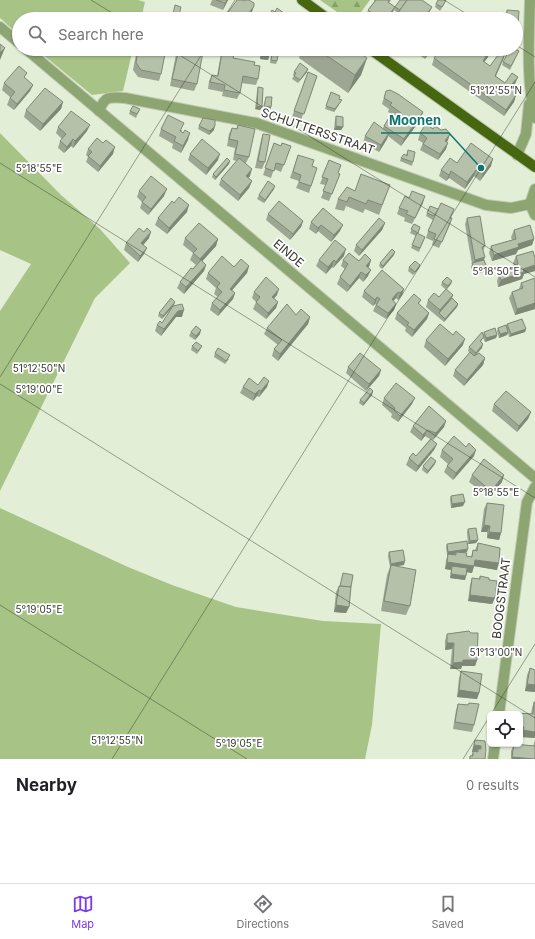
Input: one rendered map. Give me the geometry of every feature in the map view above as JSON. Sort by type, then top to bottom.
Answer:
[{"type":"main road","points":[[302,0],[318,12]]},
{"type":"main road","points":[[380,56],[535,167]]},
{"type":"street","points":[[530,0],[528,74],[530,96],[535,118]]},
{"type":"street","points":[[0,27],[12,37]]},
{"type":"street","name":"EINDE","points":[[34,56],[535,478]]},
{"type":"street","points":[[517,155],[526,134],[530,96]]},
{"type":"street","name":"SCHUTTERSSTRAAT","points":[[99,111],[103,101],[111,97],[125,98],[256,123],[486,205],[511,208],[530,204]]},
{"type":"street","points":[[535,189],[530,204],[535,215]]},
{"type":"street","name":"BOOGSTRAAT","points":[[499,711],[526,502],[535,487]]},
{"type":"street","points":[[493,759],[495,747]]},
{"type":"green space","points":[[0,0],[138,0],[145,2],[143,12],[12,12],[12,29],[0,18]]},
{"type":"green space","points":[[320,0],[370,0],[361,12],[337,12]]},
{"type":"green space","points":[[45,56],[131,56],[123,91],[92,95]]},
{"type":"green space","points":[[0,133],[61,195],[100,229],[130,263],[95,298],[0,491],[0,311],[31,264],[0,250]]},
{"type":"green space","points":[[0,508],[128,567],[172,585],[236,607],[323,621],[381,624],[372,725],[365,759],[0,759]]},
{"type":"building","points":[[216,0],[227,0],[225,3]]},
{"type":"building","points":[[237,0],[249,0],[254,3],[254,6],[250,12],[228,12]]},
{"type":"building","points":[[376,0],[389,0],[388,2],[395,7],[391,12],[371,12],[368,10]]},
{"type":"building","points":[[400,0],[407,0],[400,10],[395,7]]},
{"type":"building","points":[[407,0],[422,0],[432,7],[428,12],[399,12]]},
{"type":"building","points":[[438,0],[446,0],[442,7],[436,4]]},
{"type":"building","points":[[175,5],[181,7],[180,12],[174,12]]},
{"type":"building","points":[[277,8],[282,12],[275,12]]},
{"type":"building","points":[[507,10],[519,11],[519,12],[507,12]]},
{"type":"building","points":[[0,44],[5,48],[0,53]]},
{"type":"building","points":[[137,56],[165,56],[161,74],[141,70],[136,63]]},
{"type":"building","points":[[177,56],[202,56],[197,84],[172,79]]},
{"type":"building","points":[[221,56],[234,56],[233,58],[255,62],[254,65],[260,66],[258,79],[243,76],[240,93],[224,90],[225,85],[210,82],[212,75],[218,76]]},
{"type":"building","points":[[272,56],[278,56],[277,61],[271,60]]},
{"type":"building","points":[[327,56],[364,56],[367,58],[355,75]]},
{"type":"building","points":[[436,56],[486,56],[483,61],[490,66],[497,56],[504,56],[495,76],[505,83],[512,73],[518,77],[512,84],[517,88],[514,93],[516,95],[506,110],[434,58]]},
{"type":"building","points":[[506,56],[516,56],[511,66],[503,62]]},
{"type":"building","points":[[300,63],[308,69],[300,80],[294,76],[296,73],[294,72]]},
{"type":"building","points":[[19,66],[27,73],[24,77],[33,85],[17,104],[10,98],[15,92],[4,83]]},
{"type":"building","points":[[308,72],[317,76],[304,114],[294,111]]},
{"type":"building","points":[[258,87],[263,88],[262,107],[257,106]]},
{"type":"building","points":[[45,88],[63,102],[43,124],[26,110]]},
{"type":"building","points":[[390,90],[423,112],[404,139],[384,126],[390,116],[396,120],[401,113],[390,105],[392,103],[384,98],[386,91]]},
{"type":"building","points":[[331,92],[340,96],[339,99],[342,100],[335,109],[326,106]]},
{"type":"building","points":[[266,97],[272,97],[271,107],[264,106]]},
{"type":"building","points":[[133,106],[140,109],[137,114],[130,111]]},
{"type":"building","points":[[71,111],[90,125],[75,141],[73,139],[67,147],[60,141],[66,134],[58,127]]},
{"type":"building","points":[[168,115],[184,123],[180,131],[183,133],[185,130],[190,133],[183,146],[174,141],[176,137],[161,129]]},
{"type":"building","points":[[336,116],[343,117],[343,127],[336,126]]},
{"type":"building","points":[[203,118],[215,120],[215,126],[210,131],[199,126]]},
{"type":"building","points":[[374,122],[389,133],[381,145],[365,136]]},
{"type":"building","points":[[426,124],[433,129],[435,126],[441,130],[446,129],[450,134],[445,141],[448,143],[440,154],[423,144],[427,138],[420,133]]},
{"type":"building","points":[[238,125],[255,129],[249,157],[235,154],[238,141],[229,139],[232,128],[237,129]]},
{"type":"building","points":[[263,134],[270,135],[265,162],[258,161]]},
{"type":"building","points":[[97,138],[103,143],[106,140],[115,147],[100,166],[88,156],[92,152],[88,149]]},
{"type":"building","points":[[202,139],[220,154],[208,168],[190,154]]},
{"type":"building","points":[[274,143],[281,146],[282,143],[291,146],[284,165],[276,163],[274,171],[265,168]]},
{"type":"building","points":[[471,143],[493,159],[483,174],[476,170],[467,182],[451,171],[449,175],[441,170],[450,158],[457,163]]},
{"type":"building","points":[[408,150],[415,152],[413,162],[401,158],[404,154],[407,156]]},
{"type":"building","points":[[298,155],[314,160],[312,166],[317,168],[311,186],[299,182],[301,175],[293,172]]},
{"type":"building","points":[[227,158],[230,161],[216,177],[213,174]]},
{"type":"building","points":[[239,158],[252,169],[246,176],[252,181],[240,195],[221,179]]},
{"type":"building","points":[[329,160],[341,165],[338,173],[340,174],[332,194],[323,191],[328,179],[322,177]]},
{"type":"building","points":[[361,174],[390,185],[382,205],[368,200],[366,204],[349,197],[347,202],[338,199],[347,187],[355,191]]},
{"type":"building","points":[[151,176],[167,189],[151,209],[142,202],[146,197],[139,191]]},
{"type":"building","points":[[268,181],[275,186],[265,200],[259,195]]},
{"type":"building","points":[[412,191],[425,196],[415,218],[406,214],[408,211],[399,208],[405,196],[409,198]]},
{"type":"building","points":[[179,197],[189,205],[169,228],[158,218],[172,201],[174,203]]},
{"type":"building","points":[[279,201],[303,221],[293,234],[268,214]]},
{"type":"building","points":[[441,203],[454,209],[442,242],[434,239],[436,234],[428,231]]},
{"type":"building","points":[[430,206],[438,209],[434,216],[427,213]]},
{"type":"building","points":[[323,208],[343,225],[334,235],[321,225],[318,228],[311,222]]},
{"type":"building","points":[[480,216],[485,246],[482,247],[485,257],[475,260],[467,218]]},
{"type":"building","points":[[379,218],[385,223],[362,250],[356,245]]},
{"type":"building","points":[[199,223],[218,239],[200,259],[193,253],[197,249],[185,238]]},
{"type":"building","points":[[414,224],[420,227],[418,233],[411,229]]},
{"type":"building","points":[[530,225],[534,239],[518,244],[519,247],[494,255],[491,246],[516,239],[514,230]]},
{"type":"building","points":[[139,228],[144,232],[147,228],[151,232],[141,243],[147,248],[140,256],[126,243]]},
{"type":"building","points":[[417,233],[425,237],[420,248],[412,245]]},
{"type":"building","points":[[335,240],[346,249],[336,262],[334,260],[328,267],[319,260]]},
{"type":"building","points":[[392,249],[395,252],[383,266],[380,263]]},
{"type":"building","points":[[533,251],[535,265],[523,269],[524,272],[501,280],[499,274],[503,273],[502,269],[518,264],[516,256]]},
{"type":"building","points":[[349,253],[359,261],[365,254],[371,260],[366,266],[371,270],[366,275],[361,272],[350,286],[340,277],[348,264],[343,260]]},
{"type":"building","points":[[222,256],[234,267],[241,259],[249,266],[230,289],[235,293],[220,310],[212,303],[222,292],[217,287],[220,283],[208,273]]},
{"type":"building","points":[[201,260],[206,265],[186,287],[180,282],[191,268],[193,269]]},
{"type":"building","points":[[484,260],[487,268],[475,271],[472,263]]},
{"type":"building","points":[[415,261],[420,265],[415,272],[409,267]]},
{"type":"building","points":[[382,270],[404,289],[400,293],[398,292],[392,299],[396,304],[388,313],[376,305],[380,299],[377,297],[375,300],[364,291]]},
{"type":"building","points":[[266,277],[279,289],[272,297],[278,302],[268,313],[256,302],[260,297],[254,292]]},
{"type":"building","points":[[447,277],[452,281],[448,286],[442,282]]},
{"type":"building","points":[[535,278],[535,303],[517,309],[512,292],[523,288],[521,283]]},
{"type":"building","points":[[446,289],[453,295],[440,310],[428,300],[434,293],[439,297]]},
{"type":"building","points":[[414,294],[421,300],[418,303],[429,313],[414,330],[407,325],[409,323],[397,313]]},
{"type":"building","points":[[171,298],[175,302],[163,316],[159,313]]},
{"type":"building","points":[[452,298],[458,304],[445,319],[439,313]]},
{"type":"building","points":[[182,304],[184,310],[178,311],[164,329],[157,325],[160,321],[162,323],[173,306]]},
{"type":"building","points":[[287,304],[296,315],[301,309],[310,317],[280,354],[274,349],[282,340],[267,328]]},
{"type":"building","points":[[522,319],[526,329],[511,334],[507,324]]},
{"type":"building","points":[[440,324],[453,335],[456,331],[465,339],[448,359],[426,340]]},
{"type":"building","points":[[506,325],[508,332],[500,334],[498,328]]},
{"type":"building","points":[[196,326],[201,330],[196,336],[191,332]]},
{"type":"building","points":[[495,328],[497,335],[486,338],[484,332]]},
{"type":"building","points":[[482,332],[484,337],[480,341],[483,344],[476,353],[469,347]]},
{"type":"building","points":[[196,342],[202,346],[198,351],[192,346]]},
{"type":"building","points":[[218,348],[230,355],[226,361],[215,353]]},
{"type":"building","points":[[470,352],[474,356],[479,353],[485,358],[467,380],[455,370]]},
{"type":"building","points":[[360,353],[381,370],[369,384],[348,367]]},
{"type":"building","points":[[264,377],[269,381],[261,391],[259,390],[255,394],[243,387],[249,378],[258,385]]},
{"type":"building","points":[[396,383],[415,398],[400,416],[394,410],[395,408],[384,398]]},
{"type":"building","points":[[370,388],[373,391],[364,403],[360,400]]},
{"type":"building","points":[[506,391],[531,412],[519,426],[494,404]]},
{"type":"building","points":[[429,406],[446,421],[436,433],[427,430],[423,435],[413,426]]},
{"type":"building","points":[[454,436],[466,447],[469,443],[476,450],[456,473],[447,466],[453,459],[442,450]]},
{"type":"building","points":[[431,439],[437,444],[418,466],[409,458],[413,453],[416,456]]},
{"type":"building","points":[[431,457],[436,461],[428,471],[423,466]]},
{"type":"building","points":[[484,459],[504,475],[491,491],[472,475]]},
{"type":"building","points":[[463,494],[465,502],[452,504],[451,496]]},
{"type":"building","points":[[487,503],[504,505],[501,533],[489,532],[490,526],[484,525]]},
{"type":"building","points":[[476,528],[478,540],[470,541],[468,529]]},
{"type":"building","points":[[467,541],[468,549],[448,552],[447,544]]},
{"type":"building","points":[[478,543],[500,548],[499,563],[475,560],[474,566],[447,562],[448,554],[456,555],[456,552],[467,553],[466,556],[472,557],[473,550],[477,551]]},
{"type":"building","points":[[403,550],[405,561],[391,564],[389,552]]},
{"type":"building","points":[[391,565],[416,570],[410,606],[384,601]]},
{"type":"building","points":[[452,566],[467,568],[466,576],[451,574]]},
{"type":"building","points":[[343,573],[353,575],[351,587],[340,586]]},
{"type":"building","points":[[480,576],[489,578],[489,580],[497,581],[495,598],[470,595],[472,578],[480,579]]},
{"type":"building","points":[[339,586],[351,587],[349,607],[336,605]]},
{"type":"building","points":[[469,631],[471,633],[478,633],[477,660],[463,660],[463,662],[453,663],[454,643],[447,643],[447,634]]},
{"type":"building","points":[[530,668],[535,670],[535,685],[527,684]]},
{"type":"building","points":[[461,671],[482,674],[479,693],[459,690]]},
{"type":"building","points":[[535,702],[535,732],[523,730],[523,713],[533,714]]},
{"type":"building","points":[[469,703],[479,704],[474,725],[455,722],[458,704],[468,705]]},
{"type":"building","points":[[475,740],[485,741],[485,759],[470,759],[470,756],[473,756],[473,751],[478,752],[478,749],[481,749],[481,746],[474,745]]},
{"type":"building","points":[[523,745],[535,746],[535,759],[512,757],[514,747],[523,747]]},
{"type":"place","name":"Moonen","points":[[481,168]]}]
